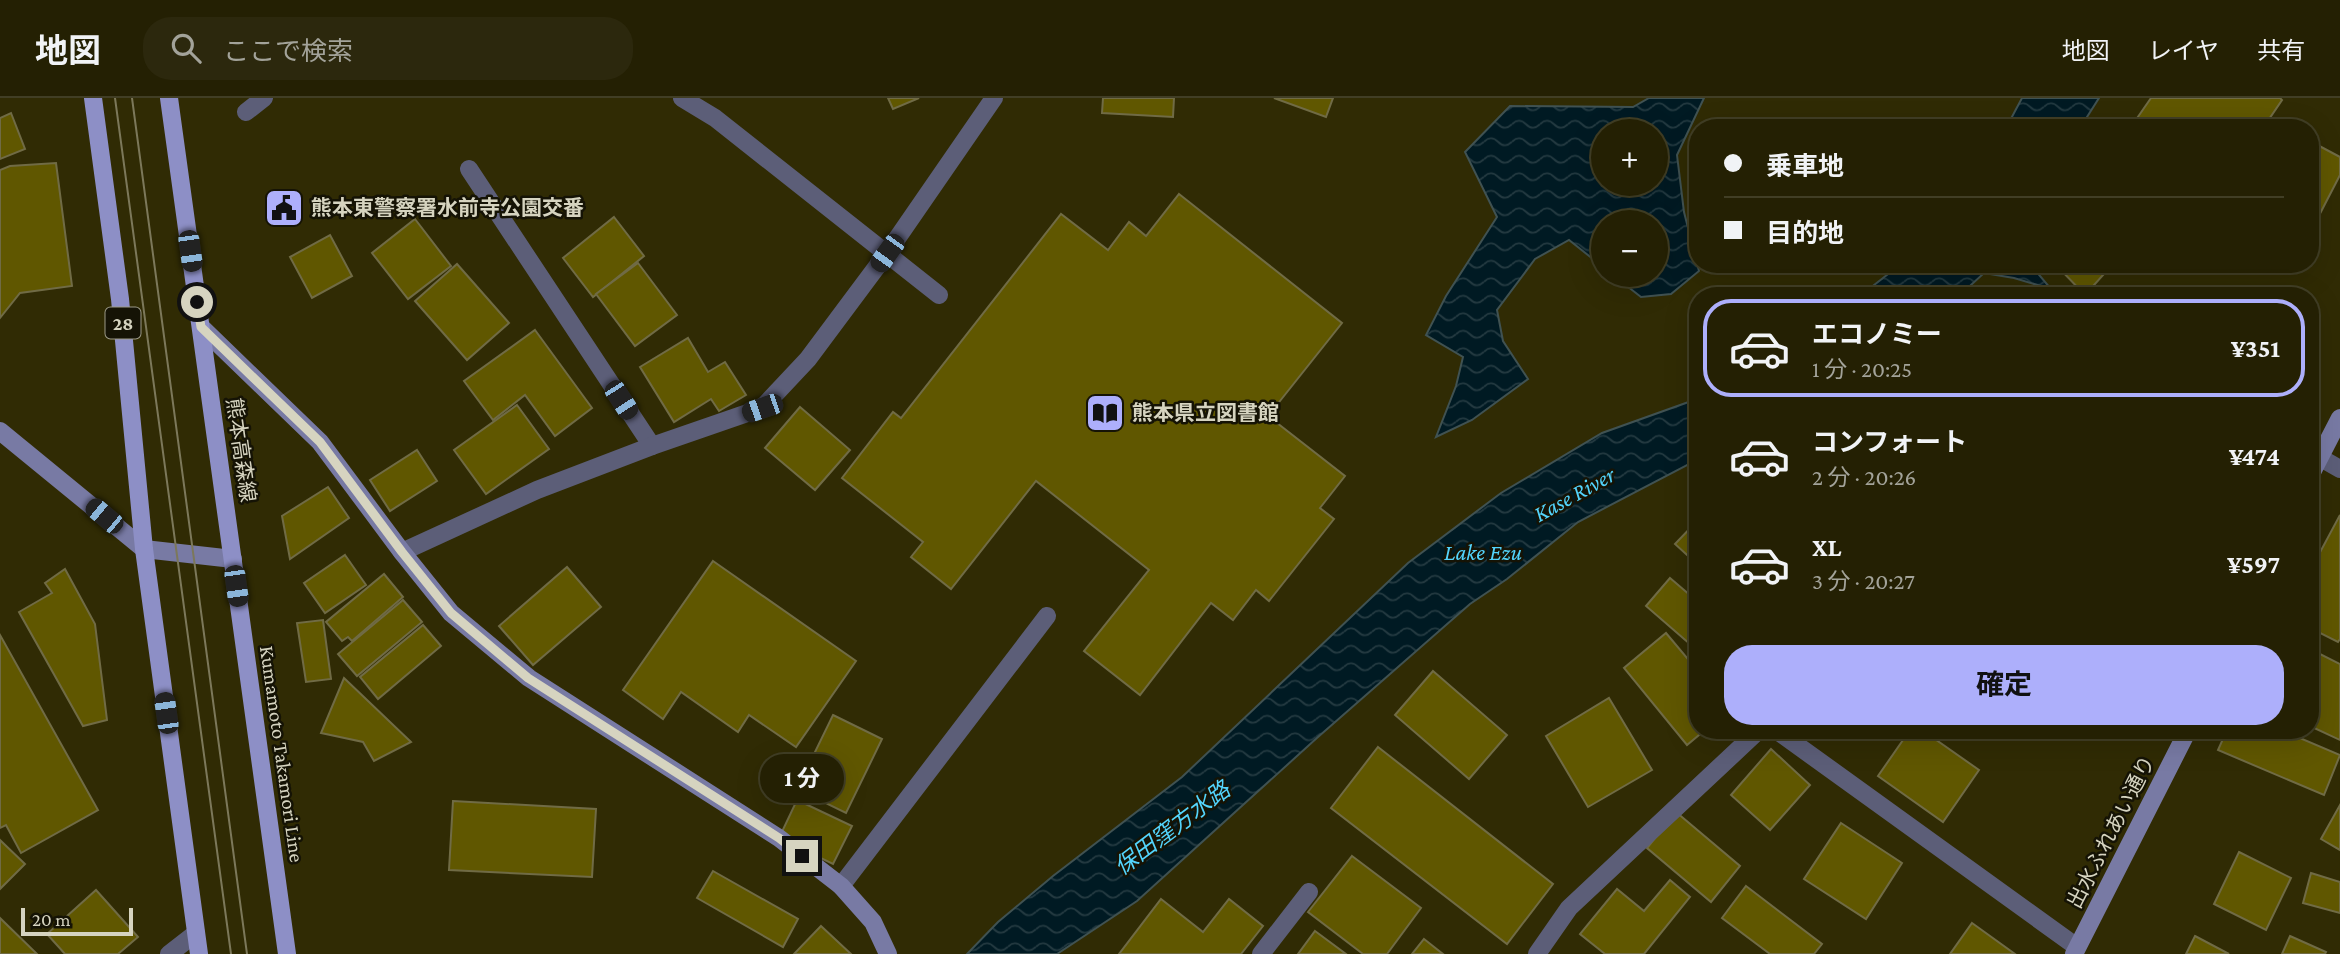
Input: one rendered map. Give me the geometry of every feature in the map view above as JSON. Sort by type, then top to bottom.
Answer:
[{"type":"main road","name":"28","points":[[93,98],[120,299],[144,549],[199,954]]},
{"type":"main road","name":"熊本高森線","points":[[169,98],[233,559]]},
{"type":"main road","name":"Kumamoto Takamori Line","points":[[233,559],[287,954]]},
{"type":"street","points":[[246,111],[264,98]]},
{"type":"street","points":[[682,98],[715,118],[939,295]]},
{"type":"street","points":[[402,552],[537,490],[762,408],[808,359],[887,253],[994,98]]},
{"type":"street","points":[[469,169],[652,446]]},
{"type":"street","points":[[201,327],[320,442],[451,613],[528,678],[779,838],[841,886],[873,922],[888,954]]},
{"type":"street","points":[[2340,418],[2319,457],[2340,469]]},
{"type":"street","points":[[1,433],[144,549],[233,559]]},
{"type":"street","points":[[841,886],[1047,616]]},
{"type":"street","points":[[1538,954],[1569,908],[1749,739]]},
{"type":"street","points":[[1788,739],[2075,951]]},
{"type":"street","name":"出水ふれあい通り","points":[[2075,951],[2183,739]]},
{"type":"street","points":[[1261,954],[1309,892]]},
{"type":"street","points":[[169,954],[196,933]]},
{"type":"water","points":[[1649,98],[1704,98],[1694,119],[1689,119],[1689,130],[1677,155],[1689,232],[1689,273],[1697,273],[1671,294],[1641,297],[1628,287],[1668,287],[1668,210],[1591,210],[1591,257],[1569,240],[1535,259],[1497,310],[1503,341],[1528,379],[1472,420],[1436,437],[1456,386],[1463,357],[1426,335],[1446,296],[1497,217],[1465,152],[1510,106],[1633,107]]},
{"type":"water","points":[[2022,98],[2099,98],[2086,119],[2011,119]]},
{"type":"water","points":[[1889,273],[1984,273],[1969,287],[1872,287]]},
{"type":"water","points":[[1984,273],[2038,273],[2049,287],[2044,287]]},
{"type":"water","name":"Lake Ezu","points":[[1689,402],[1689,464],[1578,522],[1507,579],[1470,604],[1137,901],[1057,954],[967,954],[998,922],[1053,876],[1182,777],[1408,563],[1501,493],[1602,433]]},
{"type":"building","points":[[888,98],[919,98],[893,109]]},
{"type":"building","points":[[1103,98],[1174,98],[1173,117],[1102,113]]},
{"type":"building","points":[[1274,98],[1333,98],[1326,117]]},
{"type":"building","points":[[2151,98],[2282,100],[2269,119],[2136,119]]},
{"type":"building","points":[[11,113],[25,149],[0,159],[0,118]]},
{"type":"building","points":[[2319,146],[2340,157],[2340,175],[2319,216]]},
{"type":"building","points":[[56,163],[72,286],[20,293],[0,318],[0,170],[10,166]]},
{"type":"building","points":[[1179,194],[1342,323],[1268,416],[1345,476],[1320,508],[1334,519],[1269,601],[1256,590],[1233,620],[1211,603],[1140,695],[1084,651],[1149,570],[1036,481],[951,589],[911,557],[923,542],[842,478],[893,412],[901,418],[1061,214],[1108,250],[1129,222],[1146,236]]},
{"type":"building","points":[[614,217],[644,256],[593,297],[563,258]]},
{"type":"building","points":[[415,219],[451,266],[408,299],[372,253]]},
{"type":"building","points":[[330,235],[352,276],[312,298],[290,257]]},
{"type":"building","points":[[638,263],[677,315],[635,346],[596,294]]},
{"type":"building","points":[[457,264],[509,323],[467,360],[415,301]]},
{"type":"building","points":[[2064,273],[2105,273],[2092,287],[2077,287]]},
{"type":"building","points":[[535,330],[592,408],[555,436],[525,395],[493,420],[464,381]]},
{"type":"building","points":[[688,338],[708,372],[725,362],[746,395],[719,411],[711,399],[674,422],[640,367]]},
{"type":"building","points":[[517,405],[549,449],[486,494],[454,450]]},
{"type":"building","points":[[800,407],[850,450],[815,490],[765,448]]},
{"type":"building","points":[[417,450],[437,481],[390,511],[370,480]]},
{"type":"building","points":[[328,487],[349,518],[290,559],[282,516]]},
{"type":"building","points":[[2340,515],[2338,642],[2319,632],[2319,554]]},
{"type":"building","points":[[1689,529],[1689,557],[1675,544]]},
{"type":"building","points":[[345,555],[366,585],[325,613],[304,583]]},
{"type":"building","points":[[713,561],[856,661],[796,747],[749,715],[738,732],[681,692],[663,719],[623,690]]},
{"type":"building","points":[[567,567],[601,607],[533,665],[499,626]]},
{"type":"building","points":[[65,569],[95,624],[107,720],[83,726],[19,612],[52,593],[45,583]]},
{"type":"building","points":[[384,574],[403,597],[352,641],[348,637],[342,641],[326,622]]},
{"type":"building","points":[[1670,578],[1689,594],[1689,643],[1646,606]]},
{"type":"building","points":[[403,600],[422,622],[357,676],[338,654]]},
{"type":"building","points":[[323,620],[331,679],[306,682],[297,623]]},
{"type":"building","points":[[423,625],[441,646],[378,699],[360,677]]},
{"type":"building","points":[[1666,633],[1689,660],[1689,739],[1694,739],[1687,745],[1624,668]]},
{"type":"building","points":[[0,635],[98,810],[21,853],[6,825],[0,828]]},
{"type":"building","points":[[2319,654],[2340,664],[2340,740],[2319,730]]},
{"type":"building","points":[[1433,671],[1507,735],[1469,779],[1395,715]]},
{"type":"building","points":[[344,678],[411,742],[374,761],[363,742],[321,733]]},
{"type":"building","points":[[1609,698],[1652,770],[1588,807],[1546,736]]},
{"type":"building","points":[[833,715],[882,739],[846,813],[797,789]]},
{"type":"building","points":[[1904,739],[1935,739],[1979,770],[1943,822],[1878,776]]},
{"type":"building","points":[[2223,739],[2302,739],[2340,755],[2324,795],[2218,750]]},
{"type":"building","points":[[1378,747],[1553,884],[1507,944],[1331,808]]},
{"type":"building","points":[[1771,749],[1810,785],[1770,830],[1731,795]]},
{"type":"building","points":[[797,800],[852,826],[833,864],[779,838]]},
{"type":"building","points":[[453,801],[596,809],[592,877],[449,870]]},
{"type":"building","points":[[2340,805],[2340,850],[2321,839]]},
{"type":"building","points":[[1676,812],[1740,866],[1711,902],[1647,848]]},
{"type":"building","points":[[1841,823],[1902,863],[1866,919],[1804,879]]},
{"type":"building","points":[[0,840],[25,864],[0,889]]},
{"type":"building","points":[[2239,852],[2291,878],[2266,930],[2214,904]]},
{"type":"building","points":[[1352,856],[1421,908],[1387,954],[1363,954],[1308,912]]},
{"type":"building","points":[[713,871],[798,919],[783,947],[697,898]]},
{"type":"building","points":[[2311,873],[2340,882],[2340,913],[2303,903]]},
{"type":"building","points":[[1670,880],[1690,897],[1644,954],[1605,954],[1580,934],[1617,889],[1644,911]]},
{"type":"building","points":[[1746,886],[1822,944],[1814,954],[1770,954],[1722,918]]},
{"type":"building","points":[[96,890],[138,937],[118,954],[65,954],[47,934]]},
{"type":"building","points":[[1161,899],[1203,932],[1229,899],[1263,926],[1241,954],[1119,954]]},
{"type":"building","points":[[0,918],[37,954],[0,954]]},
{"type":"building","points":[[1972,923],[2015,954],[1950,954]]},
{"type":"building","points":[[821,926],[851,954],[794,954]]},
{"type":"building","points":[[1315,931],[1346,954],[1298,954]]},
{"type":"building","points":[[2195,936],[2229,954],[2186,954]]},
{"type":"building","points":[[2290,936],[2326,952],[2282,954]]},
{"type":"building","points":[[1424,939],[1443,954],[1412,954]]},
{"type":"tram line","points":[[115,98],[231,954]]},
{"type":"tram line","points":[[132,98],[247,954]]},
{"type":"place","name":"熊本東警察署水前寺公園交番","points":[[284,208]]},
{"type":"place","name":"熊本県立図書館","points":[[1105,413]]},
{"type":"route","points":[[197,302],[201,327],[320,442],[451,613],[528,678],[673,769],[802,856]]},
{"type":"water label","name":"Kase River","points":[[1574,494]]},
{"type":"water label","name":"保田窪方水路","points":[[1172,828]]}]
